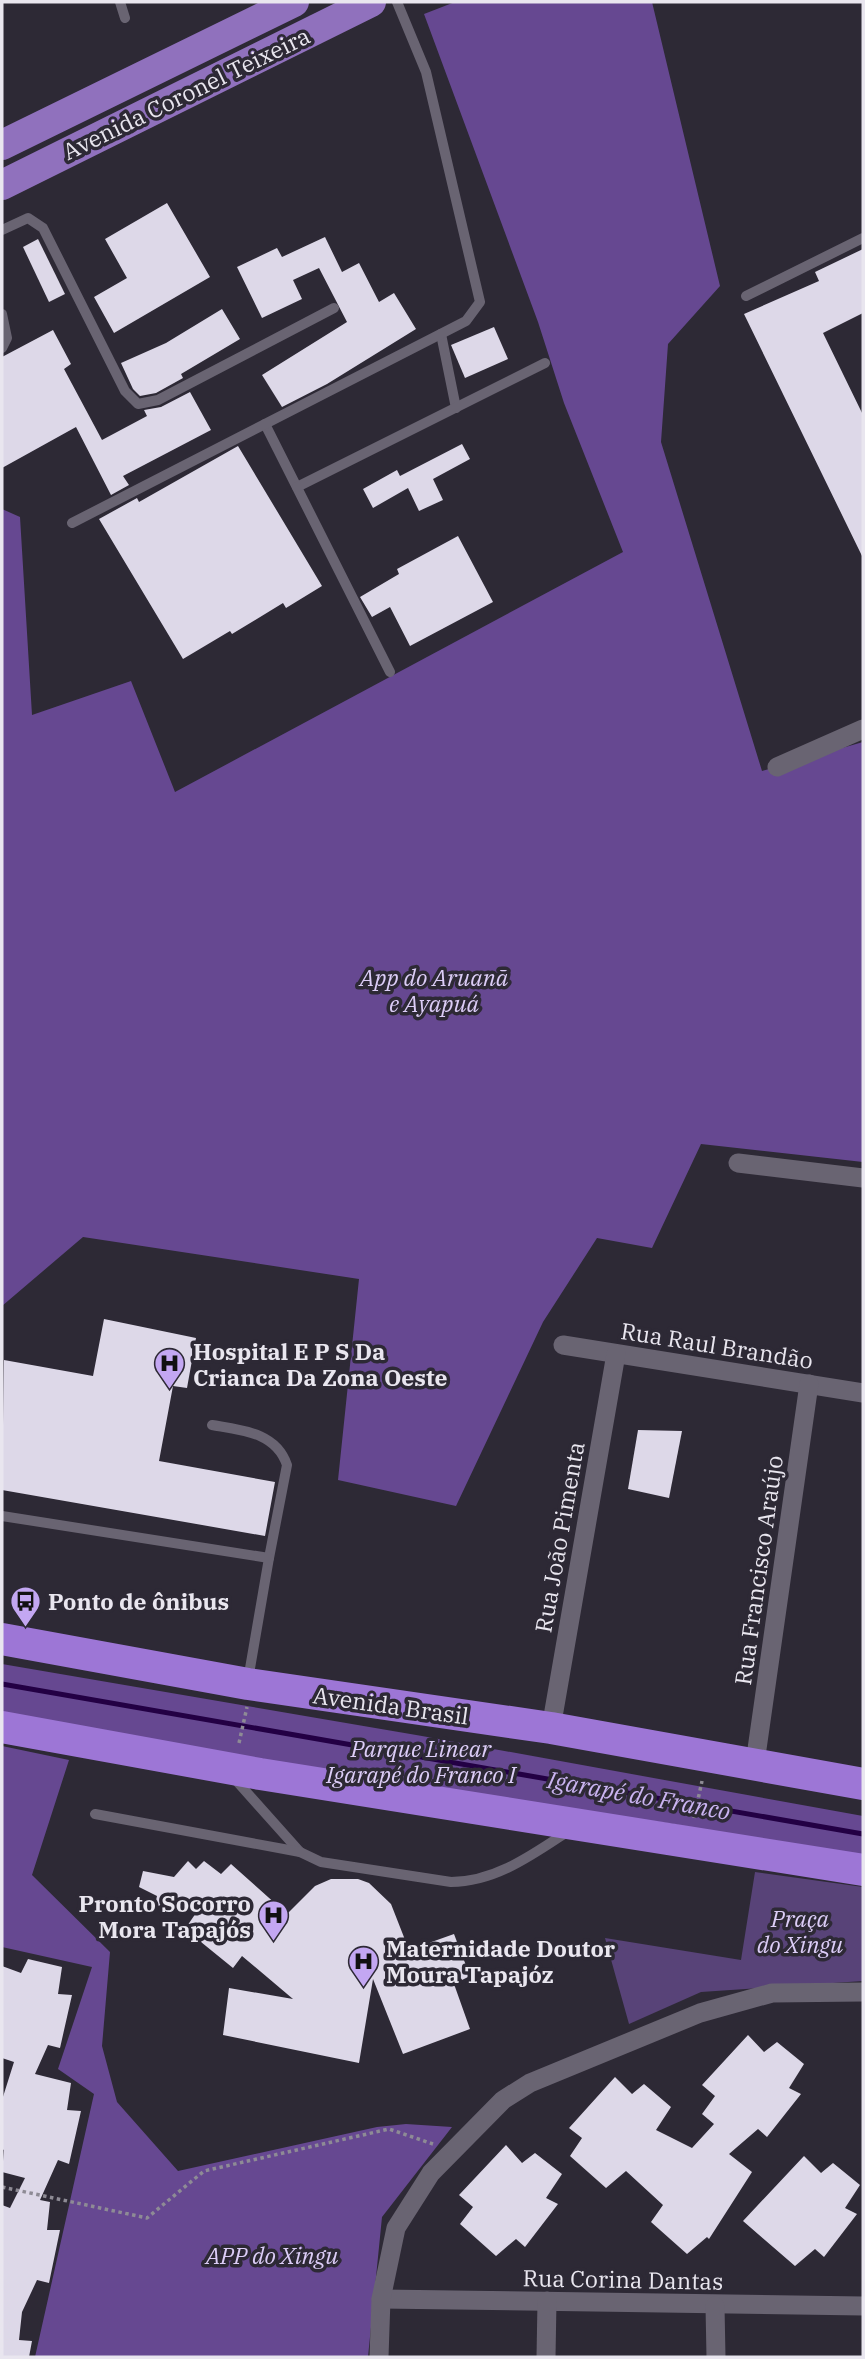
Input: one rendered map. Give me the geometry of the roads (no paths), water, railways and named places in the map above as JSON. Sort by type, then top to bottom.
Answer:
[{"type":"highway","name":"Avenida Brasil","points":[[2,1639],[248,1691],[551,1728],[863,1784]]},
{"type":"highway","points":[[2,1727],[232,1755],[580,1824],[863,1870]]},
{"type":"main road","name":"Avenida Coronel Teixeira","points":[[2,145],[294,2]]},
{"type":"main road","name":"Avenida Coronel Teixeira","points":[[2,185],[371,2]]},
{"type":"street","points":[[777,767],[863,729]]},
{"type":"street","points":[[738,1163],[863,1178]]},
{"type":"street","name":"Rua Raul Brandão","points":[[563,1345],[863,1393]]},
{"type":"street","name":"Rua João Pimenta","points":[[551,1728],[616,1354]]},
{"type":"street","name":"Rua Francisco Araújo","points":[[755,1763],[810,1384]]},
{"type":"street","points":[[379,2357],[381,2299],[396,2228],[431,2173],[495,2107],[530,2083],[700,2013],[772,1993],[863,1992]]},
{"type":"street","name":"Rua Corina Dantas","points":[[381,2299],[715,2306],[863,2306]]},
{"type":"street","points":[[546,2357],[547,2301]]},
{"type":"street","points":[[715,2306],[716,2357]]},
{"type":"lane","points":[[120,2],[125,18]]},
{"type":"lane","points":[[72,523],[441,334],[466,320],[480,302],[426,72],[397,2]]},
{"type":"lane","points":[[2,230],[29,218],[43,228],[125,391],[138,404],[158,400],[334,308]]},
{"type":"lane","points":[[746,296],[863,238]]},
{"type":"lane","points":[[2,314],[7,338],[2,348]]},
{"type":"lane","points":[[441,334],[456,408]]},
{"type":"lane","points":[[297,487],[545,363]]},
{"type":"lane","points":[[265,424],[390,672]]},
{"type":"lane","points":[[212,1425],[254,1432],[276,1445],[284,1454],[287,1465],[248,1691]]},
{"type":"lane","points":[[2,1516],[269,1558]]},
{"type":"lane","points":[[232,1755],[300,1852]]},
{"type":"lane","points":[[95,1814],[300,1852],[321,1862],[468,1882],[505,1869],[580,1824]]},
{"type":"waterway","name":"Igarapé do Franco","points":[[2,1684],[863,1834]]},
{"type":"place","name":"Hospital E P S Da Crianca Da Zona Oeste","points":[[170,1391]]},
{"type":"place","name":"Ponto de ônibus","points":[[25,1628]]},
{"type":"place","name":"Pronto Socorro Mora Tapajós","points":[[274,1943]]},
{"type":"place","name":"Maternidade Doutor Moura Tapajóz","points":[[363,1988]]},
{"type":"park label","name":"App do Aruanã e Ayapuá","points":[[434,990]]},
{"type":"park label","name":"Parque Linear Igarapé do Franco I","points":[[421,1761]]},
{"type":"park label","name":"Praça do Xingu","points":[[800,1931]]},
{"type":"park label","name":"APP do Xingu","points":[[272,2255]]}]
